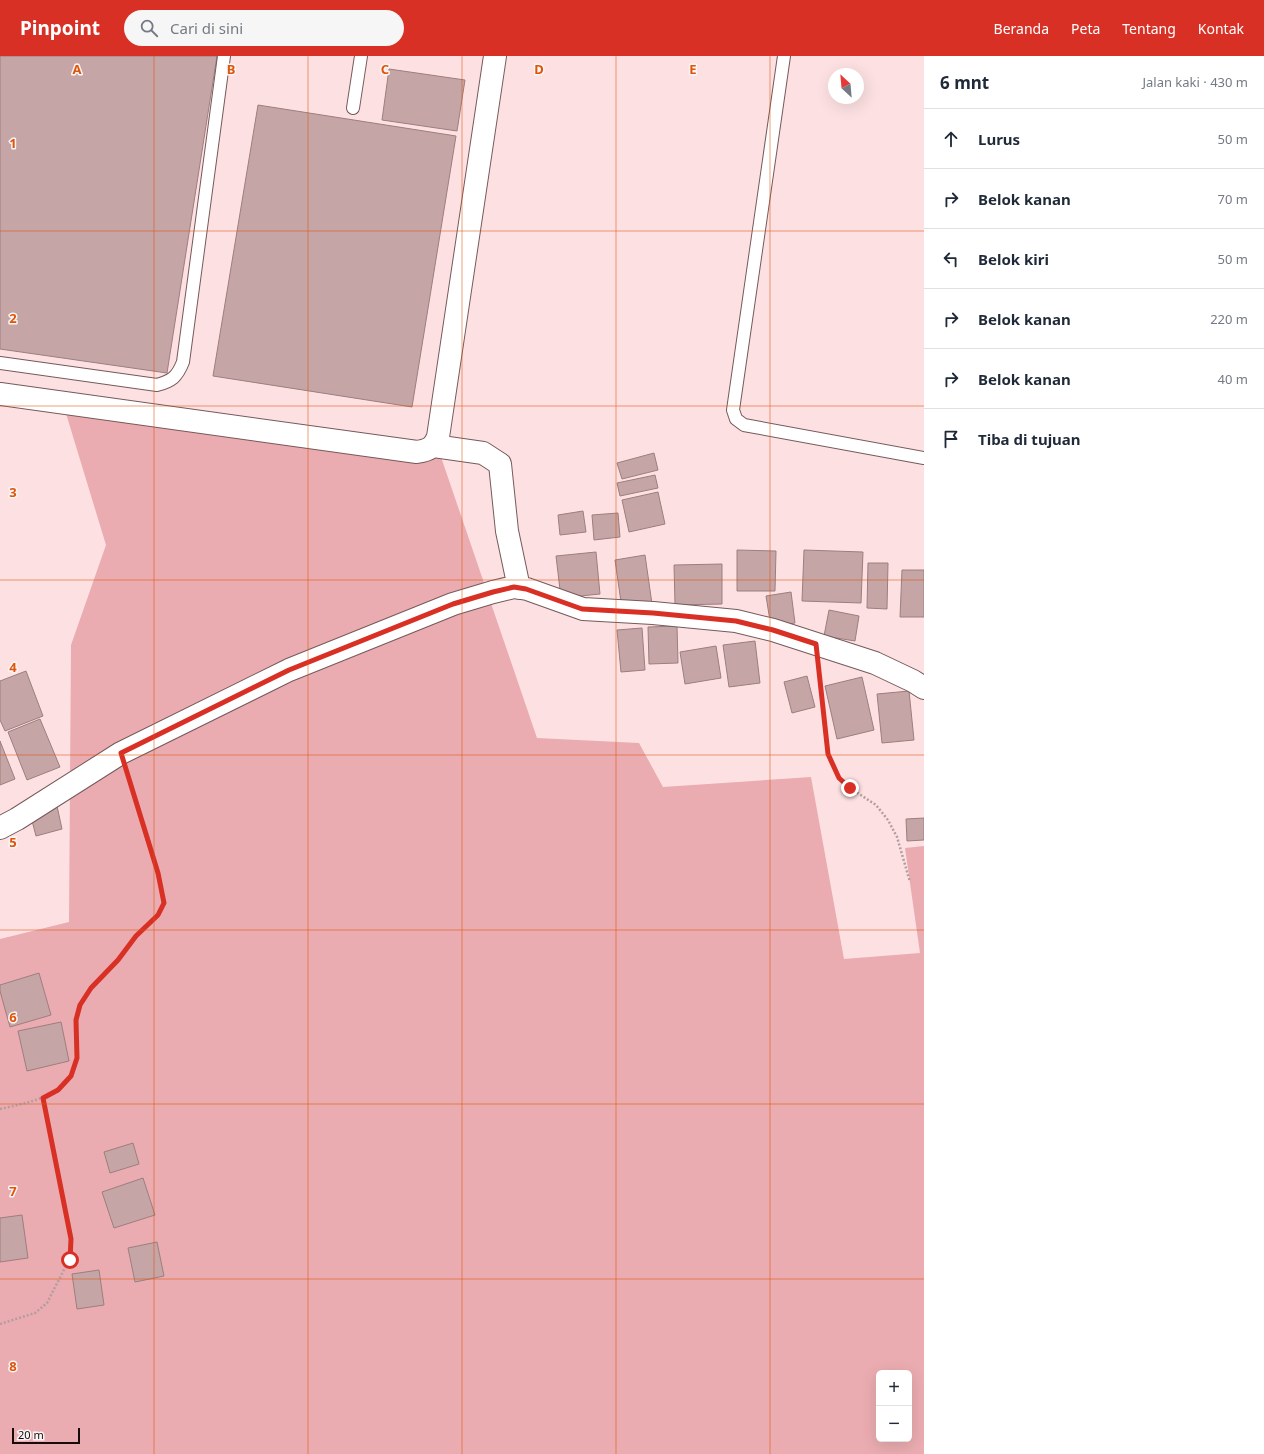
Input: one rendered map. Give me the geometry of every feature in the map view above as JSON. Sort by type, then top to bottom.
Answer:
[{"type":"street","points":[[434,446],[439,429],[495,56]]},
{"type":"street","points":[[0,394],[417,452],[426,451],[434,446],[483,454],[500,464],[507,531],[519,588]]},
{"type":"street","points":[[0,828],[17,819],[121,753],[289,670],[453,604],[514,587],[526,589],[582,609],[653,613],[736,621],[773,630],[875,663],[913,681],[924,688]]},
{"type":"lane","points":[[0,363],[157,385],[168,382],[178,373],[183,362],[224,56]]},
{"type":"lane","points":[[353,108],[360,56]]},
{"type":"lane","points":[[784,56],[733,410],[736,419],[744,424],[924,458]]},
{"type":"path","points":[[816,644],[828,754],[839,778],[850,788],[876,805],[888,820],[897,837],[910,882]]},
{"type":"path","points":[[0,1109],[25,1104],[43,1098],[58,1090],[71,1076],[77,1058],[76,1020],[80,1005],[91,988],[118,960],[136,936],[158,915],[164,903],[158,873],[121,753]]},
{"type":"path","points":[[0,1324],[35,1313],[47,1303],[70,1260],[71,1239],[43,1098]]},
{"type":"shaded area","points":[[61,397],[441,457],[537,738],[639,743],[663,787],[811,777],[844,959],[920,953],[905,848],[924,846],[924,1454],[0,1454],[0,939],[69,922],[71,645],[106,545]]},
{"type":"building","points":[[0,56],[217,56],[167,373],[0,349]]},
{"type":"building","points":[[389,69],[465,80],[457,131],[382,120]]},
{"type":"building","points":[[258,105],[456,136],[412,407],[213,376]]},
{"type":"building","points":[[654,453],[658,470],[622,479],[617,463]]},
{"type":"building","points":[[655,475],[658,488],[620,496],[617,483]]},
{"type":"building","points":[[658,492],[665,524],[629,532],[622,500]]},
{"type":"building","points":[[583,511],[586,532],[560,535],[558,515]]},
{"type":"building","points":[[618,513],[620,537],[594,540],[592,515]]},
{"type":"building","points":[[737,550],[776,551],[775,591],[737,591]]},
{"type":"building","points":[[804,550],[863,552],[861,603],[802,601]]},
{"type":"building","points":[[596,552],[600,594],[561,598],[556,556]]},
{"type":"building","points":[[645,555],[652,604],[622,609],[615,560]]},
{"type":"building","points":[[868,563],[888,563],[887,609],[867,608]]},
{"type":"building","points":[[722,564],[722,604],[675,605],[674,565]]},
{"type":"building","points":[[902,570],[924,570],[924,617],[900,617]]},
{"type":"building","points":[[791,592],[795,623],[771,627],[766,596]]},
{"type":"building","points":[[829,610],[859,616],[855,641],[824,636]]},
{"type":"building","points":[[677,626],[678,663],[649,664],[648,627]]},
{"type":"building","points":[[642,628],[645,670],[621,672],[617,630]]},
{"type":"building","points":[[755,641],[760,683],[729,687],[723,645]]},
{"type":"building","points":[[716,646],[721,678],[685,684],[680,652]]},
{"type":"building","points":[[26,671],[43,716],[5,731],[0,720],[0,681]]},
{"type":"building","points":[[807,676],[815,707],[792,713],[784,682]]},
{"type":"building","points":[[862,677],[874,730],[837,739],[825,686]]},
{"type":"building","points":[[909,691],[914,740],[882,743],[877,694]]},
{"type":"building","points":[[40,719],[60,767],[27,780],[8,732]]},
{"type":"building","points":[[0,741],[15,779],[0,785]]},
{"type":"building","points":[[57,806],[62,829],[36,836],[30,813]]},
{"type":"building","points":[[924,818],[924,840],[907,841],[906,819]]},
{"type":"building","points":[[39,973],[51,1015],[10,1027],[0,991],[0,985]]},
{"type":"building","points":[[61,1022],[69,1061],[27,1071],[18,1031]]},
{"type":"building","points":[[133,1143],[139,1164],[110,1173],[104,1152]]},
{"type":"building","points":[[143,1178],[155,1215],[114,1228],[102,1192]]},
{"type":"building","points":[[22,1215],[28,1258],[0,1262],[0,1218]]},
{"type":"building","points":[[157,1242],[164,1276],[135,1282],[128,1248]]},
{"type":"building","points":[[99,1270],[104,1305],[77,1309],[72,1274]]},
{"type":"route","points":[[70,1260],[71,1239],[43,1098],[58,1090],[71,1076],[77,1058],[76,1020],[80,1005],[91,988],[118,960],[136,936],[158,915],[164,903],[158,873],[121,753],[289,670],[453,604],[514,587],[526,589],[582,609],[653,613],[736,621],[773,630],[816,644],[828,754],[839,778],[850,788]]}]
